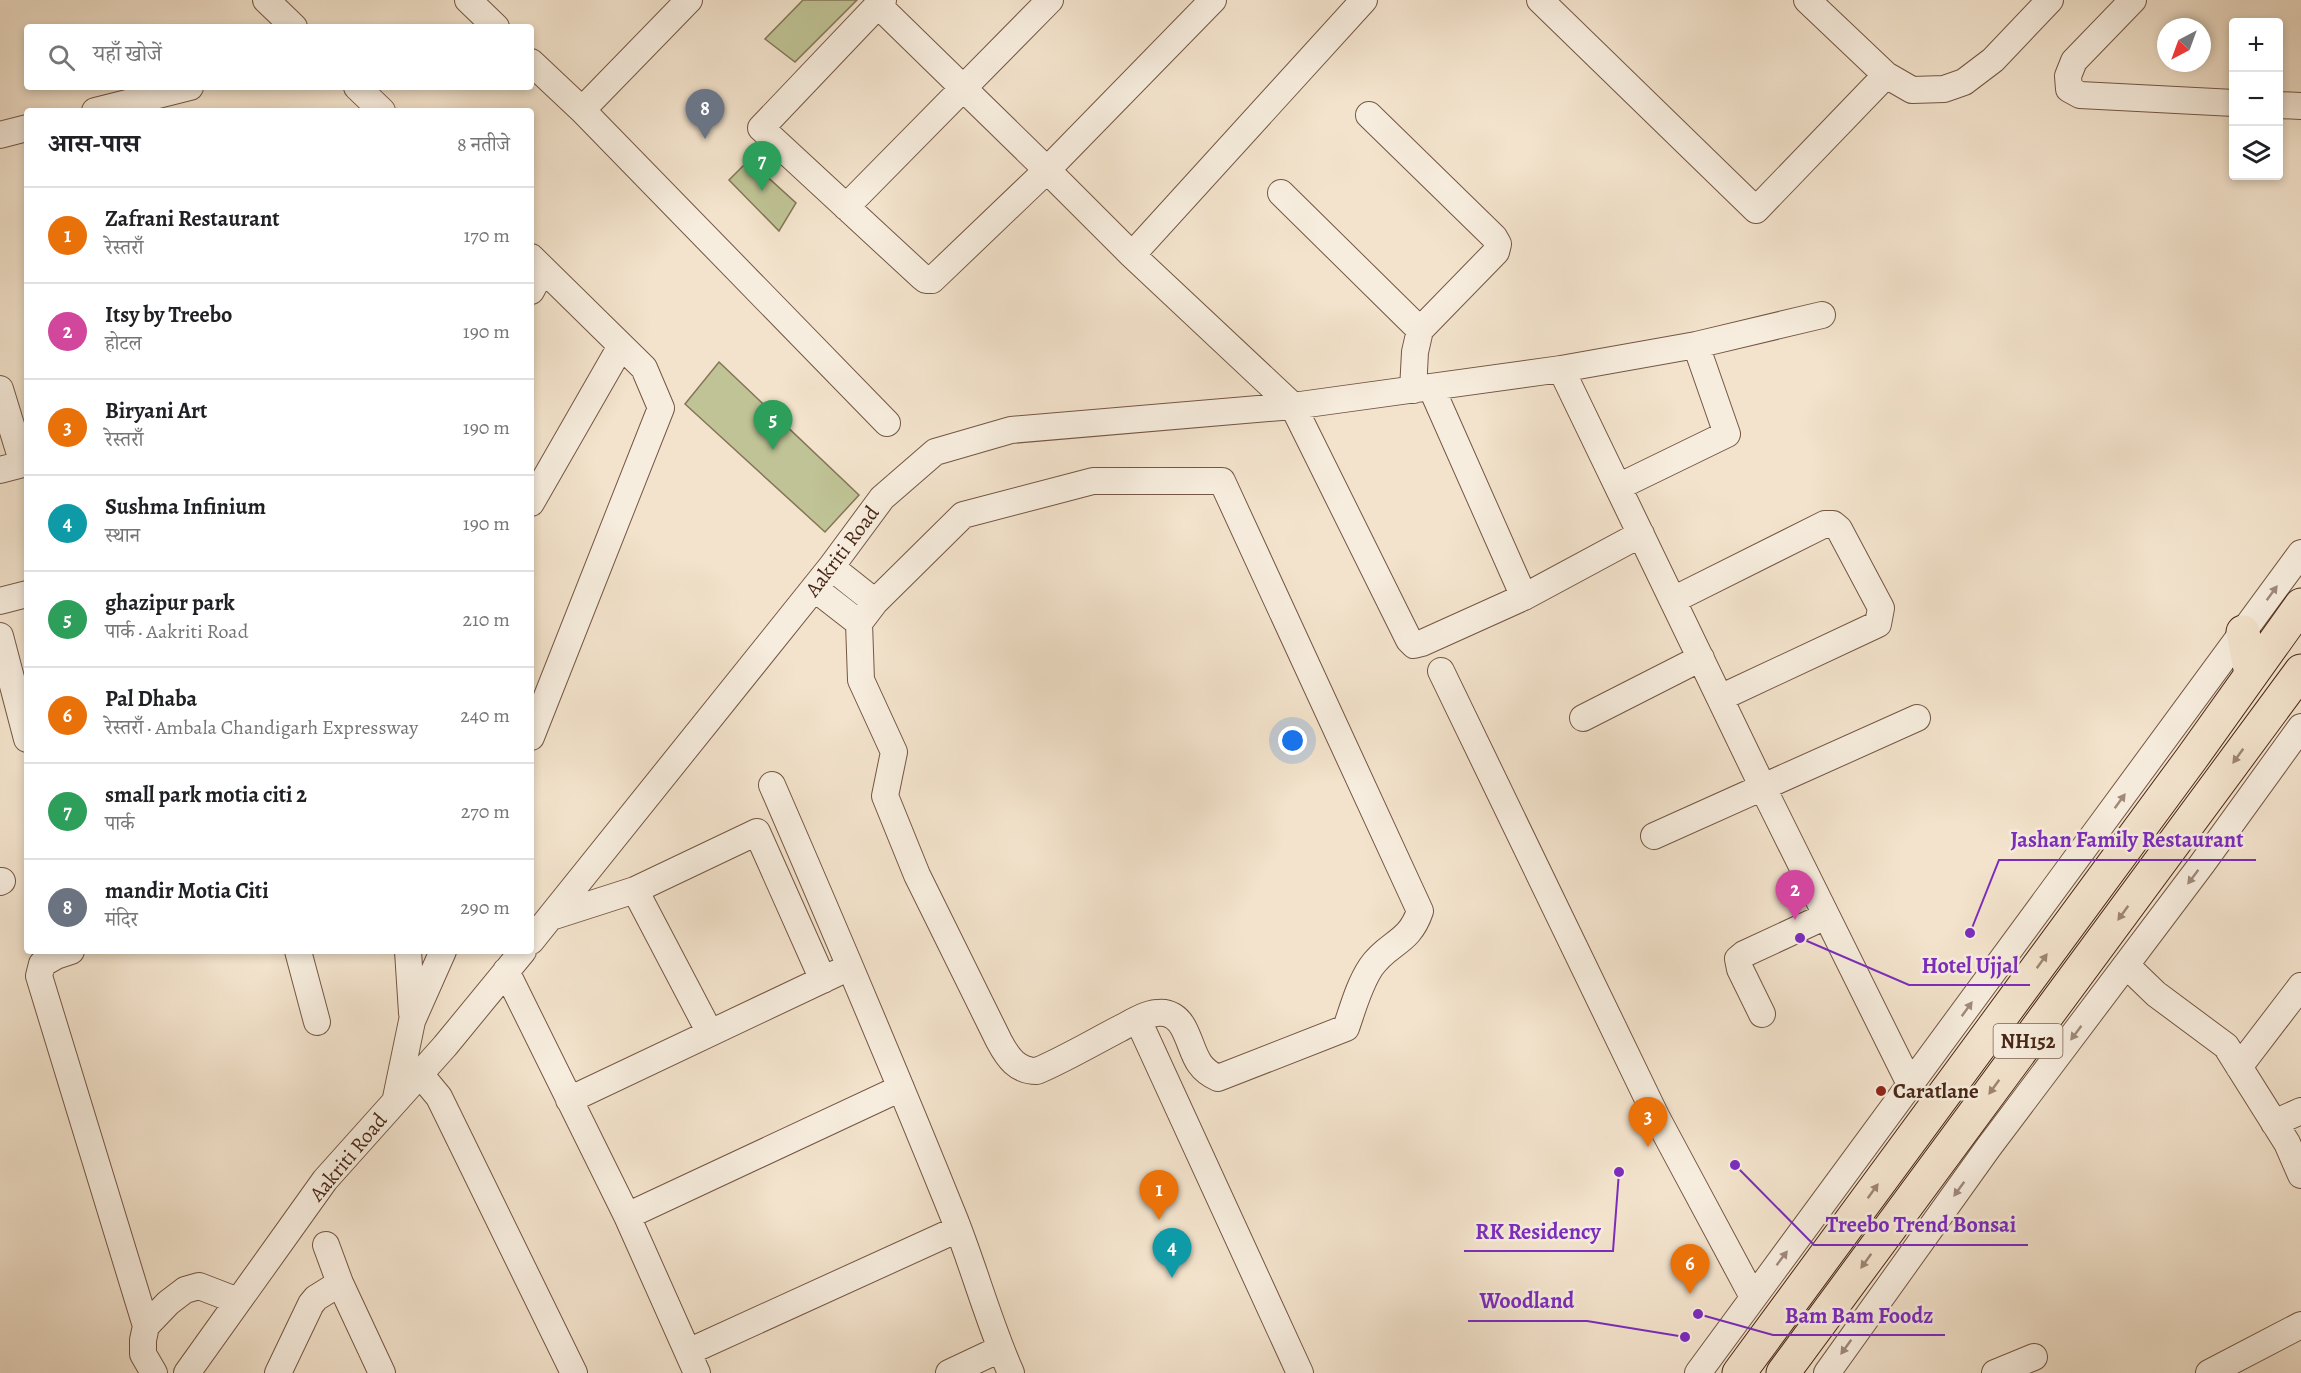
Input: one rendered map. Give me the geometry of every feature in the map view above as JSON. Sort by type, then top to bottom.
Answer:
[{"type":"highway","name":"NH152","points":[[1739,1373],[2301,606]]},
{"type":"highway","points":[[2244,632],[2251,674]]},
{"type":"highway","name":"NH152","points":[[1783,1373],[2287,706],[2301,671]]},
{"type":"street","points":[[266,0],[291,24]]},
{"type":"street","points":[[468,0],[493,24]]},
{"type":"street","points":[[582,110],[689,0]]},
{"type":"street","points":[[846,207],[1050,0]]},
{"type":"street","points":[[1213,0],[1047,170],[932,280],[926,280],[921,276],[761,128],[881,3],[963,87],[1047,170],[1132,255],[1293,406],[1409,640],[1414,645],[1422,644],[1524,597],[1641,534]]},
{"type":"street","points":[[1132,255],[1364,0]]},
{"type":"street","points":[[1540,0],[1756,210],[1886,75]]},
{"type":"street","points":[[1807,0],[1886,75],[1912,90],[1944,89],[1964,82],[1993,60],[2050,0]]},
{"type":"street","points":[[2133,0],[2074,61],[2068,76],[2069,89],[2080,95],[2229,103]]},
{"type":"street","points":[[534,65],[582,110],[887,423]]},
{"type":"street","points":[[107,108],[178,90]]},
{"type":"street","points":[[360,90],[379,108]]},
{"type":"street","points":[[2283,105],[2301,106]]},
{"type":"street","points":[[1369,115],[1494,237],[1498,244],[1496,252],[1420,330],[1415,352],[1422,388],[1524,597]]},
{"type":"street","points":[[0,135],[24,129]]},
{"type":"street","points":[[1281,193],[1420,330]]},
{"type":"street","points":[[534,728],[661,408],[644,368],[535,272]]},
{"type":"street","name":"Aakriti Road","points":[[534,937],[831,567],[882,498],[935,452],[1011,430],[1293,406],[1561,369],[1696,345],[1822,315]]},
{"type":"street","points":[[1618,487],[1727,434],[1696,345]]},
{"type":"street","points":[[534,498],[621,346]]},
{"type":"street","points":[[1561,369],[1763,787],[1911,1086]]},
{"type":"street","points":[[1,395],[17,466]]},
{"type":"street","points":[[1093,480],[1222,481],[1420,912],[1415,926],[1405,938],[1386,950],[1371,966],[1360,987],[1346,1028],[1218,1078],[1208,1073],[1199,1064],[1178,1018],[1170,1014],[1157,1013],[1138,1020],[1037,1071],[1026,1071],[1019,1067],[1006,1054],[917,875],[885,796],[894,752],[861,680],[859,624],[875,602],[963,515],[1093,480]]},
{"type":"street","points":[[1673,600],[1825,524],[1833,524],[1839,529],[1881,608],[1878,624],[1720,698]]},
{"type":"street","points":[[1698,1373],[2301,553]]},
{"type":"street","points":[[831,567],[875,602]]},
{"type":"street","points":[[814,588],[859,624]]},
{"type":"street","points":[[0,602],[24,595]]},
{"type":"street","points":[[0,636],[24,728]]},
{"type":"street","points":[[1583,718],[1701,658]]},
{"type":"street","points":[[1441,671],[1656,1116],[1753,1297]]},
{"type":"street","points":[[1654,836],[1917,718]]},
{"type":"street","points":[[1827,1373],[1988,1148],[2127,966],[2301,727]]},
{"type":"street","points":[[772,785],[901,1088],[958,1229],[1000,1349],[1011,1373]]},
{"type":"street","points":[[551,917],[635,890],[757,832],[823,980]]},
{"type":"street","points":[[635,890],[710,1033]]},
{"type":"street","points":[[1762,1014],[1740,969],[1738,959],[1744,954],[1826,916]]},
{"type":"street","points":[[62,954],[42,964],[39,976],[146,1326],[143,1354],[154,1373]]},
{"type":"street","points":[[299,954],[317,1022]]},
{"type":"street","points":[[408,954],[412,1022]]},
{"type":"street","points":[[396,1101],[412,1022],[441,954]]},
{"type":"street","name":"Aakriti Road","points":[[187,1373],[325,1180],[420,1074],[520,954]]},
{"type":"street","points":[[569,1100],[851,966]]},
{"type":"street","points":[[2127,966],[2156,994],[2226,1046],[2287,1143],[2301,1175]]},
{"type":"street","points":[[506,970],[627,1216],[693,1363],[958,1229]]},
{"type":"street","points":[[2239,1067],[2301,986]]},
{"type":"street","points":[[1138,1020],[1300,1373]]},
{"type":"street","points":[[420,1074],[439,1097],[574,1373]]},
{"type":"street","points":[[627,1216],[901,1088]]},
{"type":"street","points":[[2274,1122],[2301,1111]]},
{"type":"street","points":[[326,1245],[340,1283],[382,1373]]},
{"type":"street","points":[[278,1373],[311,1305],[316,1298],[340,1283]]},
{"type":"street","points":[[146,1326],[185,1290],[199,1287],[238,1301]]},
{"type":"street","points":[[2209,1373],[2301,1325]]},
{"type":"street","points":[[949,1373],[1000,1349]]},
{"type":"street","points":[[1995,1373],[2034,1357]]},
{"type":"green space","points":[[803,0],[857,0],[795,62],[765,39]]},
{"type":"green space","points":[[749,160],[796,203],[779,231],[729,180]]},
{"type":"green space","points":[[719,362],[859,495],[825,532],[685,404]]},
{"type":"place","name":"mandir Motia Citi","points":[[705,139]]},
{"type":"place","name":"small park motia citi 2","points":[[762,191]]},
{"type":"place","name":"ghazipur park","points":[[773,450]]},
{"type":"place","name":"Itsy by Treebo","points":[[1795,920]]},
{"type":"place","name":"Jashan Family Restaurant","points":[[1970,933]]},
{"type":"place","name":"Hotel Ujjal","points":[[1800,938]]},
{"type":"place","name":"Caratlane","points":[[1881,1091]]},
{"type":"place","name":"Biryani Art","points":[[1648,1147]]},
{"type":"place","name":"Treebo Trend Bonsai","points":[[1735,1165]]},
{"type":"place","name":"RK Residency","points":[[1619,1172]]},
{"type":"place","name":"Zafrani Restaurant","points":[[1159,1220]]},
{"type":"place","name":"Sushma Infinium","points":[[1172,1278]]},
{"type":"place","name":"Pal Dhaba","points":[[1690,1294]]},
{"type":"place","name":"Bam Bam Foodz","points":[[1698,1314]]},
{"type":"place","name":"Woodland","points":[[1685,1337]]}]
